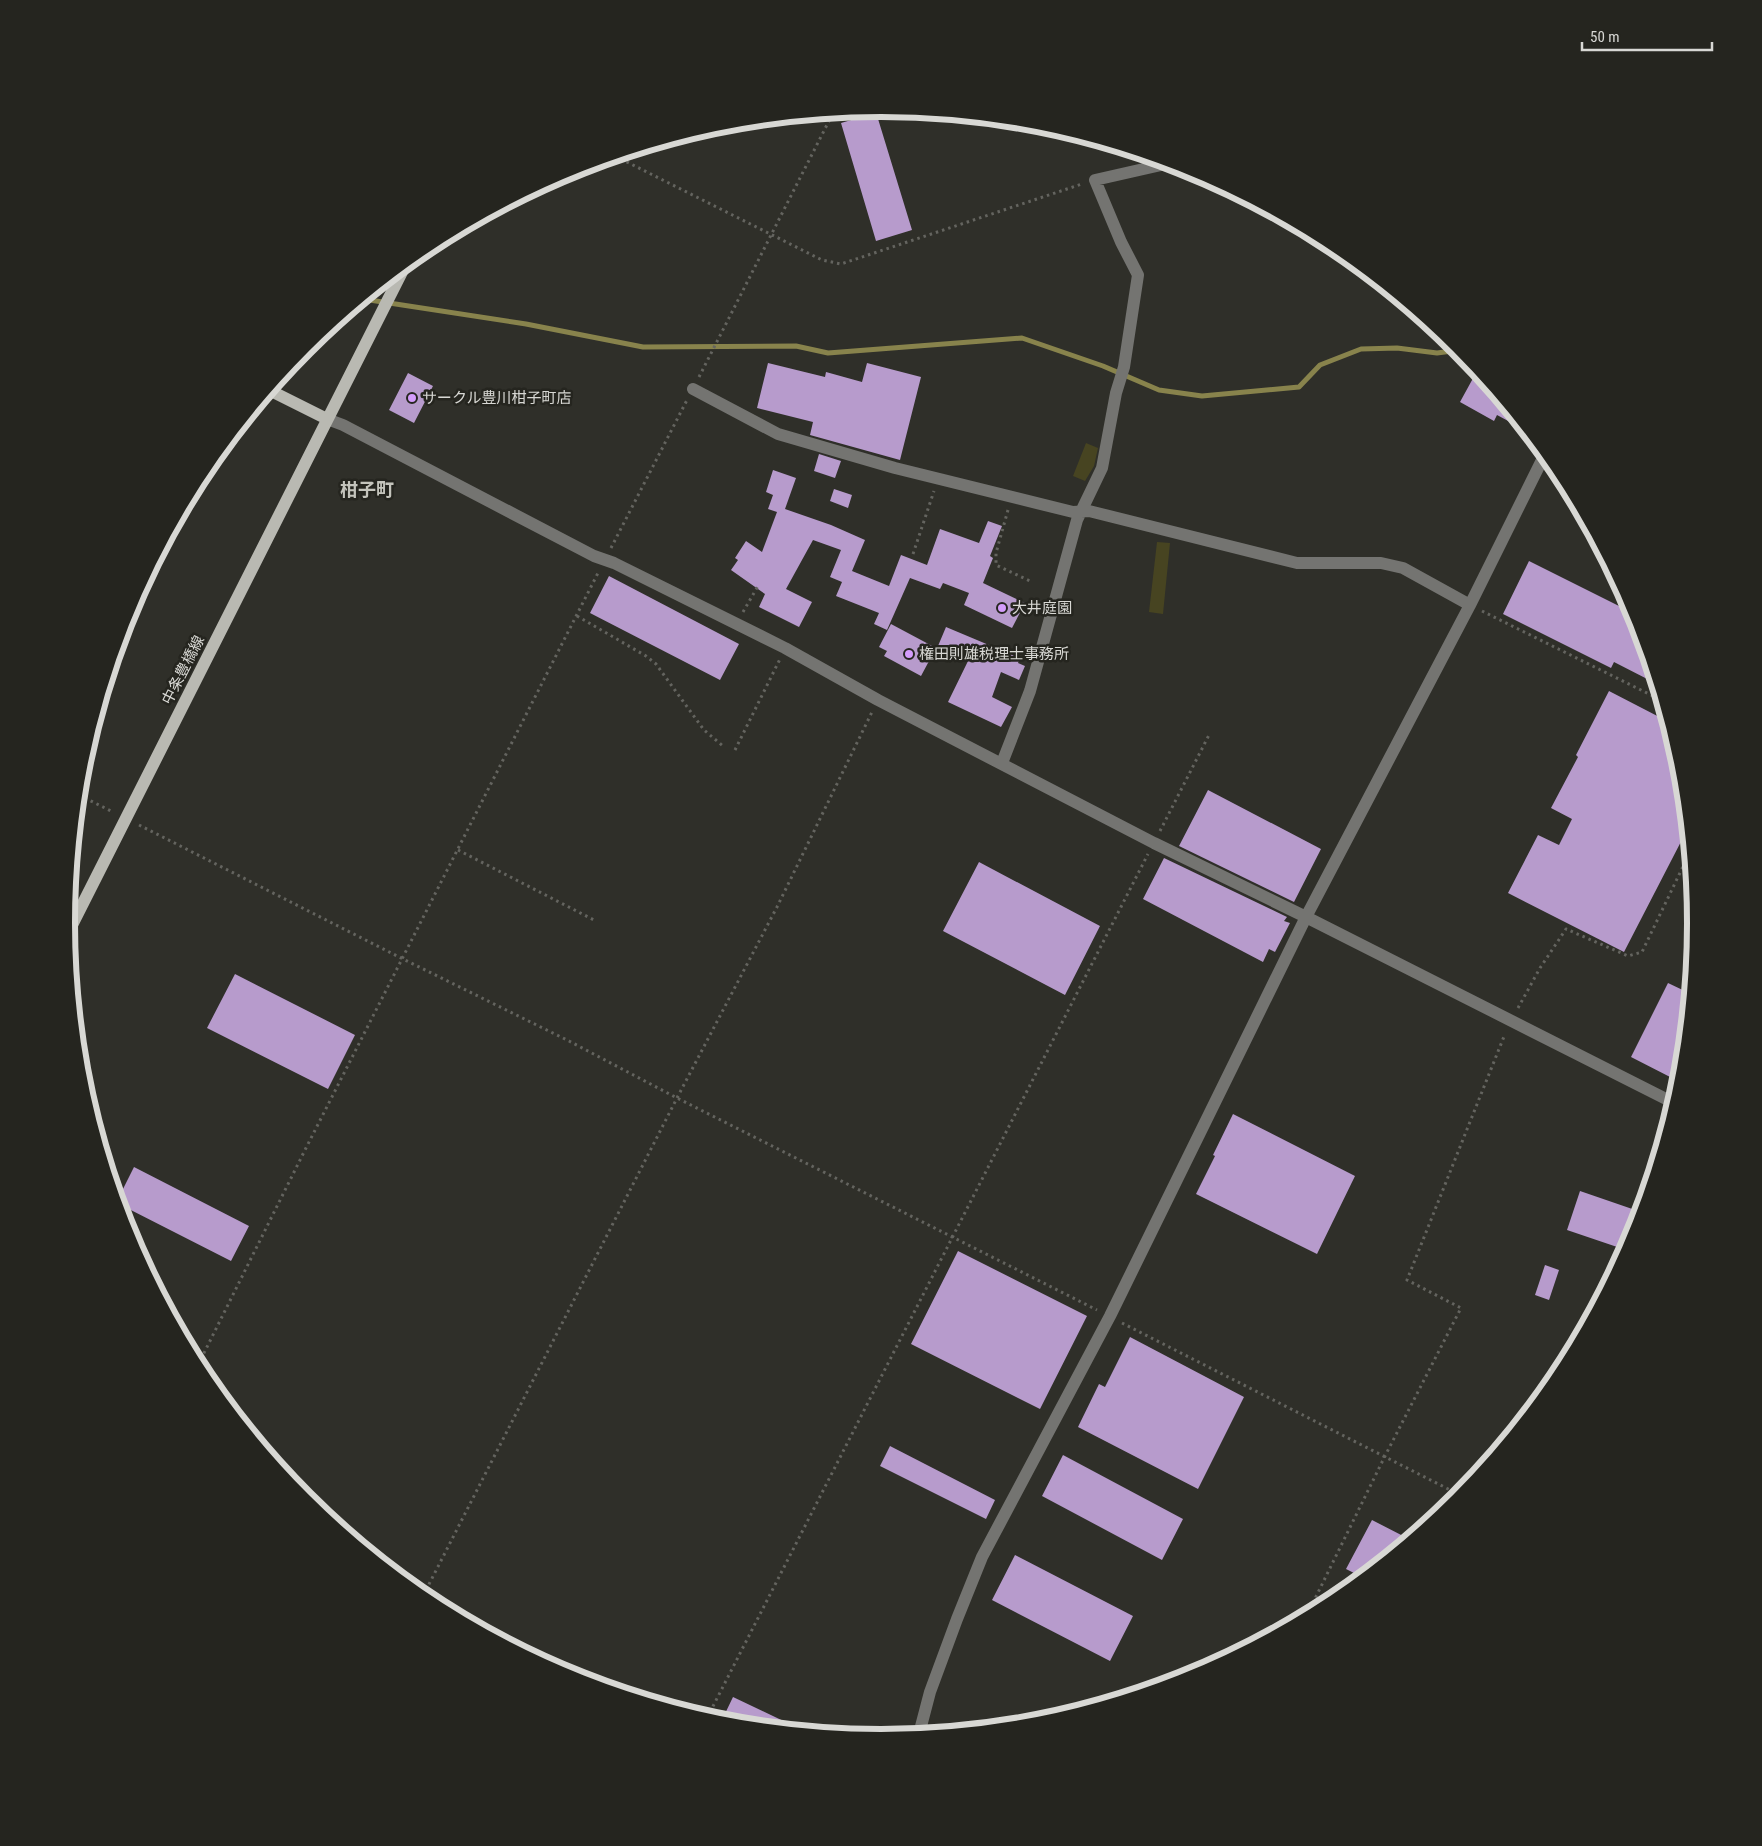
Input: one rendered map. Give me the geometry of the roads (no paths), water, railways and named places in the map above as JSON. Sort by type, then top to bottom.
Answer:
[{"type":"main road","name":"中条豊橋線","points":[[75,921],[399,277]]},
{"type":"main road","points":[[274,393],[327,419]]},
{"type":"street","points":[[1002,763],[1030,691],[1077,520],[1102,468],[1124,367],[1138,275],[1121,242],[1095,180],[1156,166]]},
{"type":"street","points":[[693,389],[778,434],[894,468],[1073,512],[1088,511],[1297,563],[1381,563],[1404,568],[1470,605]]},
{"type":"street","points":[[327,419],[343,425],[605,560],[786,648],[878,700],[1154,843],[1306,917],[1667,1100]]},
{"type":"street","points":[[921,1728],[930,1692],[982,1557],[1110,1316],[1306,917],[1470,605],[1541,462]]},
{"type":"waterway","points":[[370,300],[526,324],[643,347],[796,346],[828,353],[1022,338],[1103,366],[1159,390],[1202,396],[1299,387],[1320,365],[1361,349],[1397,348],[1437,353],[1449,351]]},
{"type":"place","name":"サークル豊川柑子町店","points":[[412,398]]},
{"type":"place","name":"大井庭園","points":[[1002,608]]},
{"type":"place","name":"権田則雄税理士事務所","points":[[909,654]]},
{"type":"district","name":"柑子町","points":[[367,489]]}]
